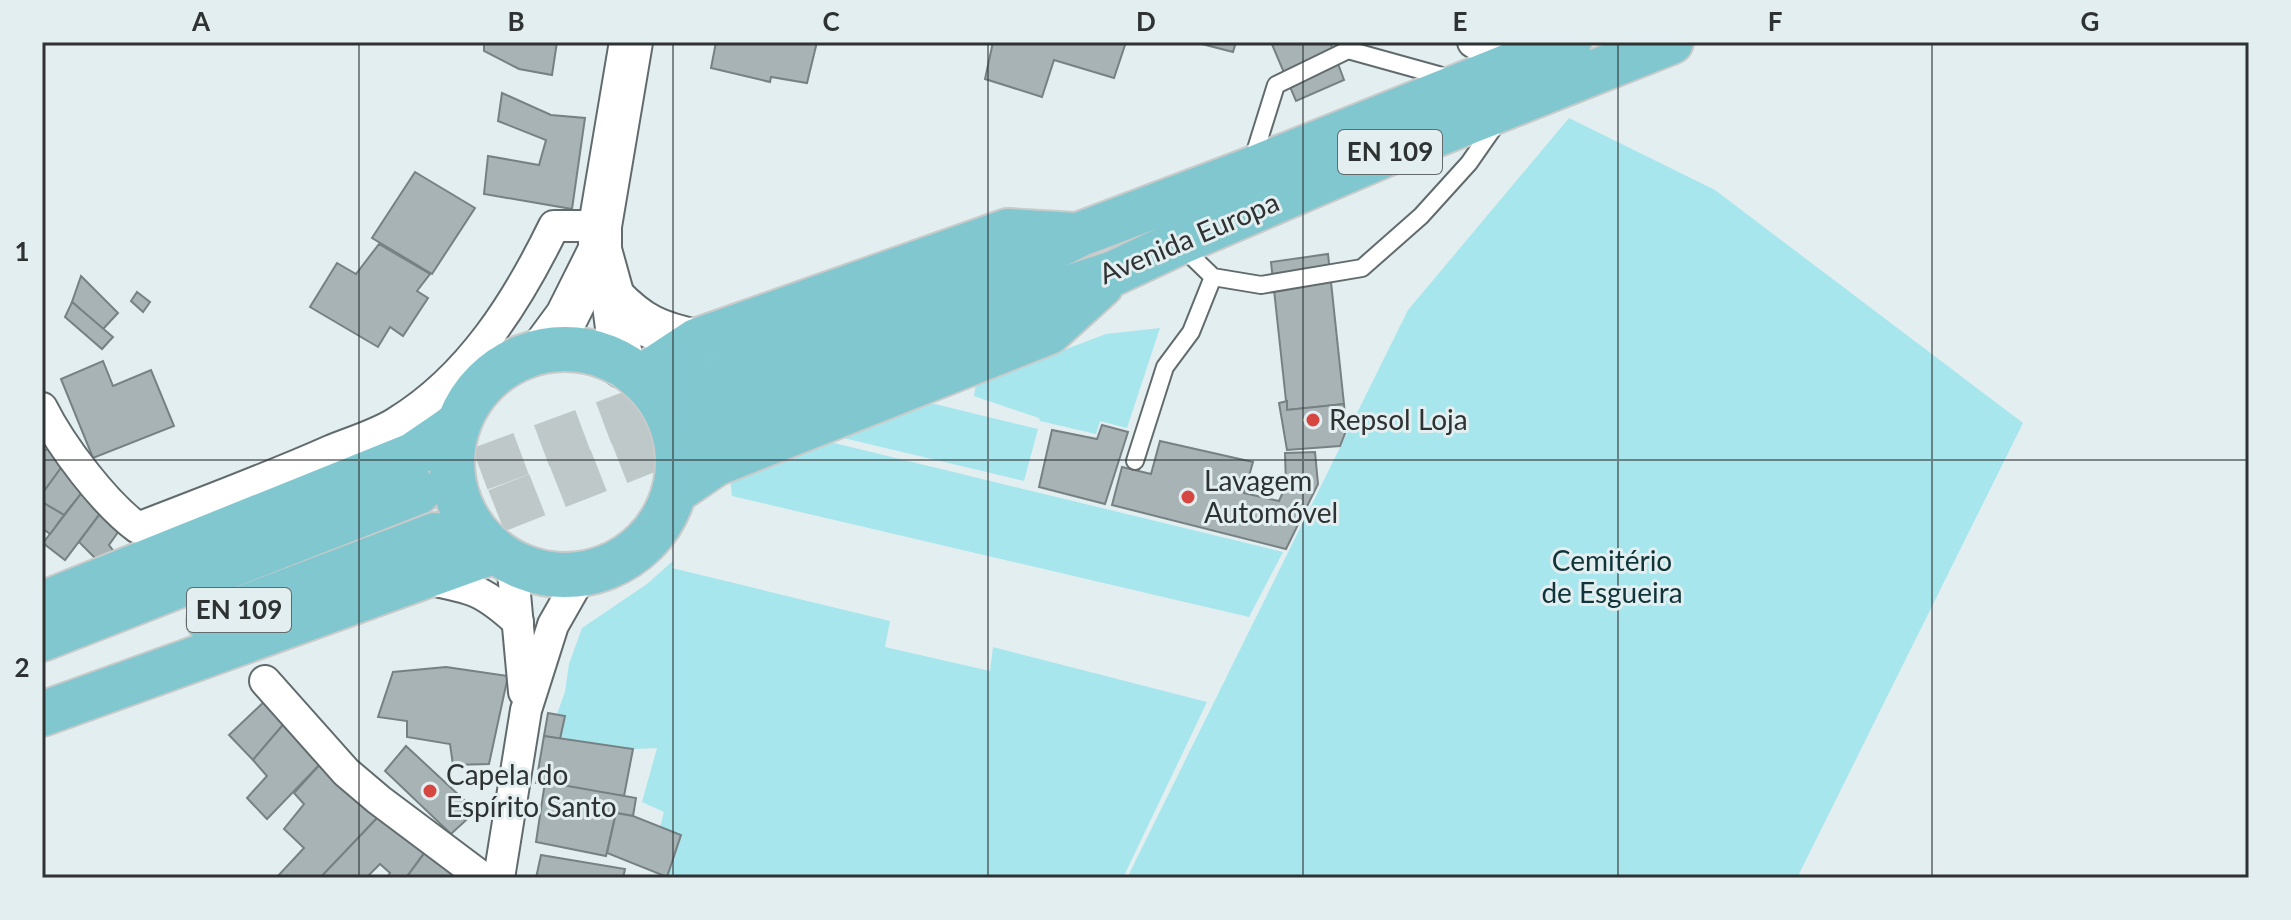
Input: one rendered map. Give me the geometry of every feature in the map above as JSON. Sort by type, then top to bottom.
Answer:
[{"type":"main road","points":[[542,350],[567,316],[600,238],[631,42]]},
{"type":"main road","name":"Avenida Europa","points":[[1569,42],[1513,83],[1384,155],[1114,273],[697,410],[1078,235],[1250,170],[1469,62],[1513,83],[1671,42]]},
{"type":"main road","points":[[631,372],[696,341],[1008,231],[1078,235]]},
{"type":"main road","points":[[600,238],[631,372]]},
{"type":"main road","points":[[674,492],[715,464],[1049,332],[1114,273]]},
{"type":"main road","points":[[613,297],[630,314],[662,333],[696,341]]},
{"type":"main road","points":[[571,348],[600,354],[631,372],[653,390],[671,422],[678,457],[674,492],[661,522],[640,546],[613,564],[582,574],[534,570],[504,556],[471,526],[456,494],[451,459],[457,425],[475,390],[505,364],[542,350],[571,348]]},
{"type":"main road","points":[[42,604],[413,455],[457,425]]},
{"type":"main road","name":"EN 109","points":[[42,639],[418,492]]},
{"type":"main road","name":"EN 109","points":[[42,685],[435,535]]},
{"type":"main road","points":[[42,714],[418,578],[504,556]]},
{"type":"street","points":[[42,408],[49,438],[123,517],[138,528],[396,423],[450,380],[503,320],[554,226],[600,238]]},
{"type":"street","points":[[504,556],[518,622],[526,710]]},
{"type":"street","points":[[499,878],[526,710],[553,625],[582,574]]},
{"type":"street","points":[[418,578],[464,586],[490,597],[518,622]]},
{"type":"street","points":[[265,681],[346,772],[483,878]]},
{"type":"lane","points":[[1250,170],[1276,85],[1348,50],[1469,62]]},
{"type":"lane","points":[[1178,243],[1213,277],[1261,285],[1362,268],[1430,206],[1469,163],[1500,118],[1513,83]]},
{"type":"lane","points":[[1135,461],[1165,367],[1191,332],[1213,277]]},
{"type":"green space","name":"Cemitério de Esgueira","points":[[1569,118],[1715,190],[2023,423],[1797,878],[1127,878],[1408,310]]},
{"type":"green space","points":[[1160,328],[1127,428],[1100,421],[1096,434],[1040,421],[1039,418],[974,396],[976,383],[1106,334]]},
{"type":"green space","points":[[935,404],[1038,429],[1024,481],[835,436],[921,405]]},
{"type":"green space","points":[[826,441],[1283,552],[1249,617],[732,496],[730,478]]},
{"type":"green space","points":[[674,560],[672,568],[890,621],[885,647],[990,671],[993,647],[1207,702],[1123,878],[657,878],[659,873],[667,876],[681,835],[660,827],[664,812],[642,802],[657,748],[633,749],[560,739],[565,716],[557,714],[565,692],[569,664],[582,628],[647,584]]},
{"type":"building","points":[[484,42],[557,42],[552,75],[519,69],[484,51]]},
{"type":"building","points":[[716,42],[817,42],[807,83],[771,77],[770,82],[711,68]]},
{"type":"building","points":[[993,42],[1126,42],[1114,78],[1054,60],[1042,97],[985,79]]},
{"type":"building","points":[[1194,42],[1236,42],[1233,52]]},
{"type":"building","points":[[1271,42],[1330,42],[1344,80],[1296,101]]},
{"type":"building","points":[[502,93],[551,115],[585,118],[572,209],[484,194],[488,156],[539,165],[546,140],[498,121]]},
{"type":"building","points":[[415,172],[475,208],[432,274],[372,238]]},
{"type":"building","points":[[379,244],[430,274],[417,291],[428,298],[403,336],[390,327],[378,347],[310,307],[337,263],[356,274]]},
{"type":"building","points":[[1328,254],[1344,404],[1287,410],[1271,262]]},
{"type":"building","points":[[81,276],[118,313],[103,329],[72,302]]},
{"type":"building","points":[[137,292],[150,302],[143,312],[131,301]]},
{"type":"building","points":[[72,302],[113,337],[102,349],[65,317]]},
{"type":"building","points":[[103,361],[113,386],[151,370],[174,426],[93,458],[61,379]]},
{"type":"building","name":"Repsol Loja","points":[[1287,401],[1287,410],[1344,404],[1346,431],[1340,446],[1287,450],[1279,403]]},
{"type":"building","points":[[1102,425],[1128,432],[1105,504],[1039,487],[1052,430],[1097,439]]},
{"type":"building","name":"Lavagem Automóvel","points":[[1160,441],[1253,462],[1244,493],[1279,501],[1286,485],[1285,453],[1315,452],[1318,484],[1286,549],[1112,505],[1122,467],[1151,474]]},
{"type":"building","points":[[48,449],[66,461],[42,494],[42,451]]},
{"type":"building","points":[[66,461],[87,486],[64,515],[42,502],[42,494]]},
{"type":"building","points":[[87,486],[105,507],[65,560],[43,543]]},
{"type":"building","points":[[42,502],[64,515],[50,534],[42,528]]},
{"type":"building","points":[[105,507],[121,528],[109,545],[115,553],[98,561],[79,542]]},
{"type":"building","points":[[446,667],[508,676],[489,764],[453,765],[450,744],[407,737],[407,721],[378,717],[393,672]]},
{"type":"building","points":[[268,698],[288,719],[253,760],[229,735]]},
{"type":"building","points":[[548,713],[565,716],[560,739],[544,736]]},
{"type":"building","points":[[288,719],[324,760],[267,819],[247,798],[267,776],[253,760]]},
{"type":"building","points":[[544,736],[633,749],[624,796],[536,783]]},
{"type":"building","name":"Capela do Espírito Santo","points":[[406,746],[476,811],[451,834],[385,771]]},
{"type":"building","points":[[324,760],[378,817],[320,878],[276,878],[304,848],[284,829],[304,804],[294,793]]},
{"type":"building","points":[[545,782],[636,798],[633,816],[616,813],[606,856],[536,842]]},
{"type":"building","points":[[616,813],[633,816],[681,835],[667,877],[607,853]]},
{"type":"building","points":[[378,817],[424,853],[406,878],[387,878],[390,873],[380,864],[366,878],[320,878]]},
{"type":"building","points":[[426,851],[460,878],[406,878]]},
{"type":"building","points":[[541,855],[625,869],[623,878],[536,878]]},
{"type":"tunnel","points":[[418,492],[689,391]]},
{"type":"tunnel","points":[[435,535],[704,429]]},
{"type":"place","name":"Repsol Loja","points":[[1313,420]]},
{"type":"place","name":"Lavagem Automóvel","points":[[1188,497]]},
{"type":"place","name":"Capela do Espírito Santo","points":[[430,791]]}]
